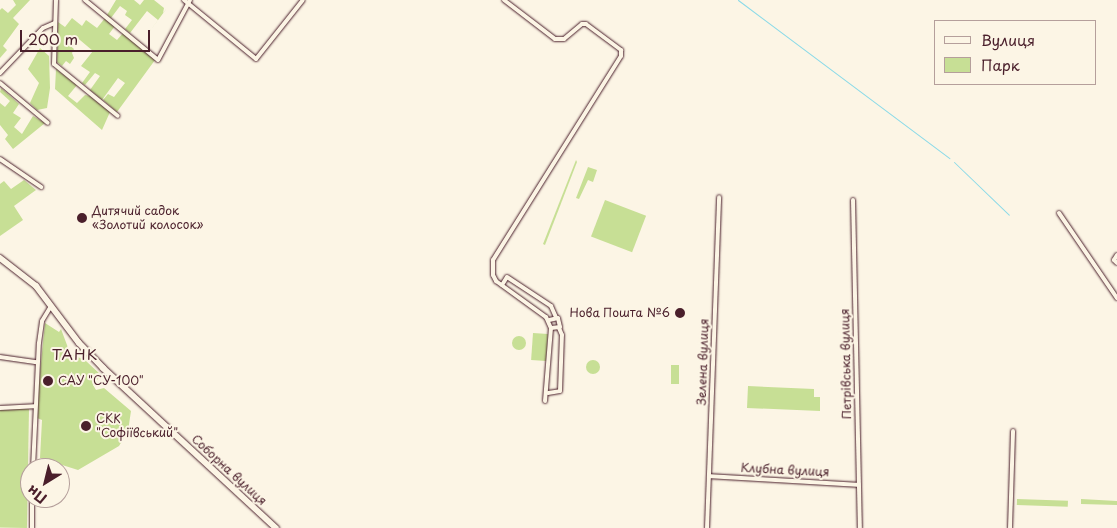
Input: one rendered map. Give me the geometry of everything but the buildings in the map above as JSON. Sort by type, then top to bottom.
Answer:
[{"type":"main road","name":"Соборна вулиця","points":[[0,258],[36,286],[79,343],[103,368],[276,528]]},
{"type":"street","points":[[56,0],[54,64],[118,116]]},
{"type":"street","points":[[85,0],[158,60],[187,1],[256,59],[303,0]]},
{"type":"street","points":[[504,0],[555,39],[564,39],[582,24],[586,24],[620,47],[621,56],[493,260],[493,275],[502,285],[549,320],[551,328],[548,393],[545,402]]},
{"type":"street","points":[[0,73],[43,28],[55,23]]},
{"type":"street","points":[[0,83],[48,123]]},
{"type":"street","points":[[0,159],[41,187]]},
{"type":"street","name":"Зелена вулиця","points":[[707,528],[719,197]]},
{"type":"street","name":"Петрівська вулиця","points":[[853,200],[860,528]]},
{"type":"street","points":[[1059,213],[1117,298]]},
{"type":"street","points":[[1117,255],[1114,260],[1117,263]]},
{"type":"street","points":[[502,285],[507,277],[551,306],[556,317],[562,323],[559,328]]},
{"type":"street","points":[[33,458],[34,406],[42,320],[52,306]]},
{"type":"street","points":[[549,320],[556,317]]},
{"type":"street","points":[[551,328],[559,328]]},
{"type":"street","points":[[548,393],[560,391],[562,335],[559,328]]},
{"type":"street","points":[[0,357],[37,362]]},
{"type":"street","points":[[0,408],[34,406]]},
{"type":"street","points":[[1010,528],[1013,431]]},
{"type":"street","name":"Клубна вулиця","points":[[709,476],[859,485]]},
{"type":"street","points":[[32,508],[32,528]]},
{"type":"green space","points":[[13,0],[30,0],[13,18],[19,24],[3,46],[7,50],[0,58],[0,10],[2,8],[8,13],[16,5]]},
{"type":"green space","points":[[116,0],[134,0],[140,5],[144,0],[154,0],[164,8],[163,13],[167,8],[141,43],[158,20],[147,11],[130,33],[125,29],[132,20],[125,15],[127,11],[120,6],[111,18],[107,15]]},
{"type":"green space","points":[[72,18],[82,26],[86,20],[97,28],[105,18],[115,26],[109,34],[117,40],[123,33],[155,60],[117,112],[103,100],[108,94],[114,97],[125,83],[118,78],[102,100],[90,90],[100,76],[95,73],[85,85],[82,83],[90,72],[81,66],[93,51],[74,35],[67,43],[74,49],[72,53],[74,58],[70,64],[66,61],[62,66],[57,62],[58,22],[65,27]]},
{"type":"green space","points":[[40,48],[49,56],[50,88],[47,108],[37,110],[30,103],[39,83],[28,69]]},
{"type":"green space","points":[[56,69],[77,85],[68,96],[77,103],[85,95],[90,96],[110,112],[102,130],[55,89]]},
{"type":"green space","points":[[1,88],[19,104],[13,113],[21,118],[14,127],[22,134],[33,116],[45,123],[13,149],[5,139],[8,135],[0,125],[0,103],[5,107],[10,101],[0,92]]},
{"type":"green space","points":[[576,160],[577,162],[545,245],[543,244]]},
{"type":"green space","points":[[588,167],[597,170],[593,182],[588,180],[579,199],[576,198]]},
{"type":"green space","points":[[24,180],[36,190],[14,206],[23,220],[0,236],[0,184],[4,181],[11,189]]},
{"type":"green space","points":[[605,200],[646,216],[632,252],[591,236]]},
{"type":"green space","points":[[45,323],[59,332],[61,329],[70,353],[86,361],[101,375],[93,385],[96,390],[104,388],[131,411],[128,431],[119,446],[78,470],[70,467],[70,458],[40,458],[42,420],[37,418]]},
{"type":"green space","points":[[533,333],[548,334],[546,361],[531,360]]},
{"type":"green space","points":[[519,336],[524,338],[526,343],[524,348],[519,350],[514,348],[512,343],[514,338]]},
{"type":"green space","points":[[593,360],[598,362],[600,367],[598,372],[593,374],[588,372],[586,367],[588,362]]},
{"type":"green space","points":[[671,365],[679,365],[679,384],[671,384]]},
{"type":"green space","points":[[748,386],[814,389],[814,397],[820,397],[820,411],[747,408]]},
{"type":"green space","points":[[0,408],[29,409],[28,458],[20,458],[20,508],[27,508],[27,528],[0,528]]},
{"type":"green space","points":[[1017,499],[1068,501],[1068,507],[1017,505]]},
{"type":"green space","points":[[1081,499],[1117,501],[1117,505],[1081,504]]},
{"type":"waterway","points":[[738,0],[949,158]]},
{"type":"waterway","points":[[954,162],[1009,215]]},
{"type":"place","name":"Дитячий садок «Золотий колосок»","points":[[82,218]]},
{"type":"place","name":"Нова Пошта №6","points":[[680,313]]},
{"type":"place","name":"САУ \"СУ-100\"","points":[[48,381]]},
{"type":"place","name":"СКК \"Софіївський\"","points":[[86,426]]},
{"type":"district","name":"ТАНК","points":[[75,354]]}]
